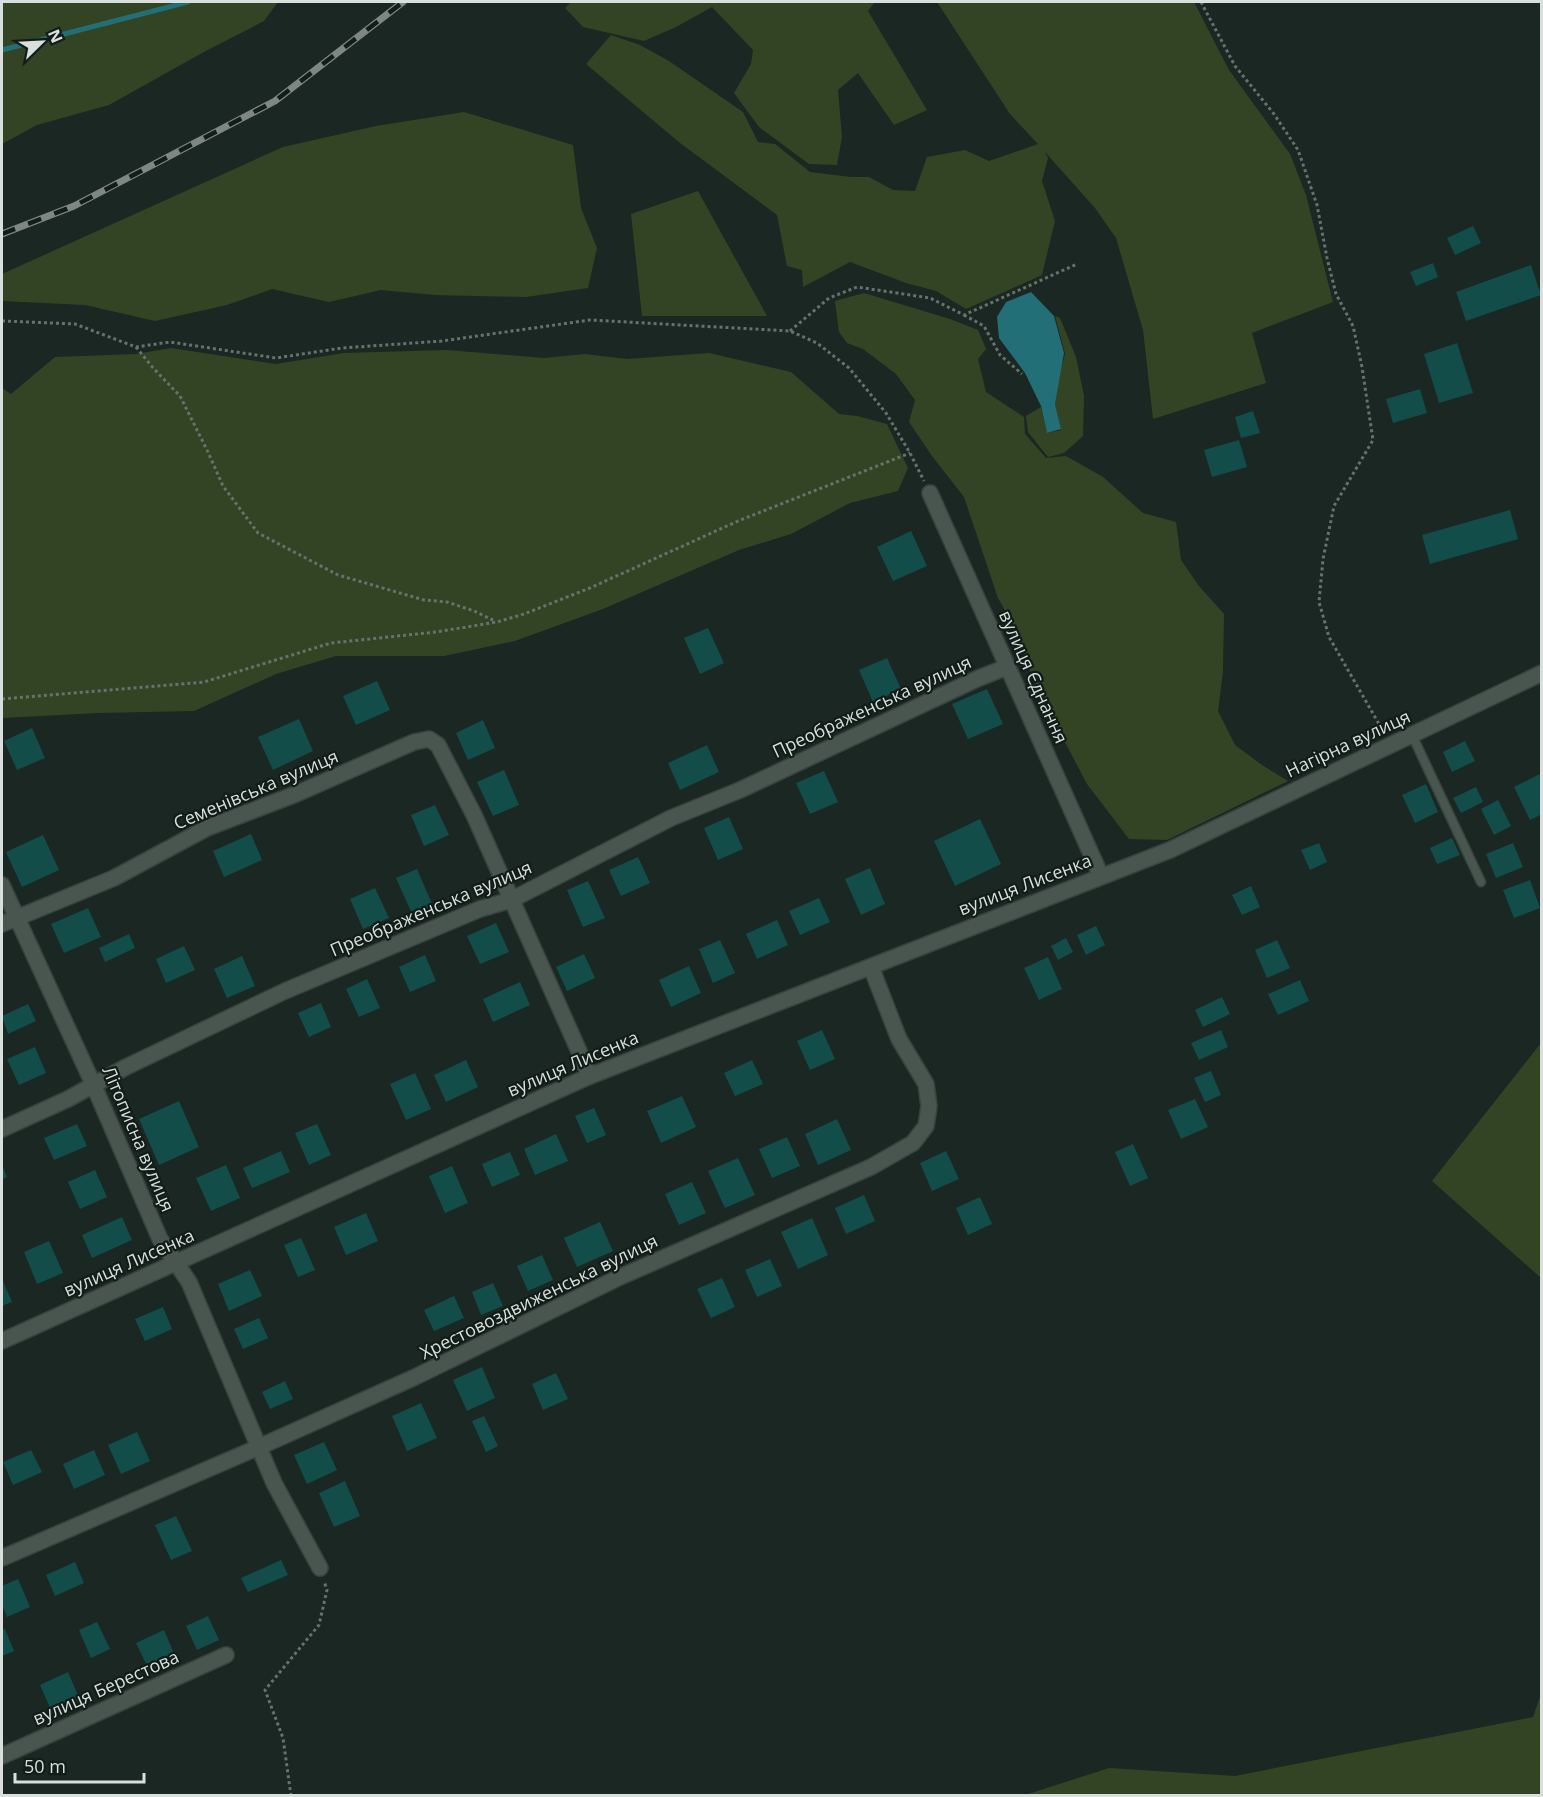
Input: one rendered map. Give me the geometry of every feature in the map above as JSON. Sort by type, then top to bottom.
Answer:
[{"type":"street","name":"вулиця Єднання","points":[[930,493],[1101,876]]},
{"type":"street","name":"Преображенська вулиця","points":[[2,1130],[94,1086],[126,1067],[285,991],[480,909],[511,900],[671,818],[740,790],[1007,667]]},
{"type":"street","name":"Нагірна вулиця","points":[[1170,850],[1542,673]]},
{"type":"street","name":"Семенівська вулиця","points":[[2,924],[114,878],[207,828],[286,798],[414,742],[429,740],[438,745],[464,795],[511,900]]},
{"type":"street","name":"вулиця Лисенка","points":[[2,1341],[590,1076],[1170,850]]},
{"type":"street","name":"Літописна вулиця","points":[[2,885],[94,1086],[160,1239],[189,1282],[274,1483],[320,1568]]},
{"type":"street","points":[[511,900],[590,1076]]},
{"type":"street","name":"Хрестовоздвиженська вулиця","points":[[2,1558],[413,1378],[620,1277],[871,1167],[912,1143],[926,1126],[929,1106],[926,1084],[899,1038],[871,967]]},
{"type":"street","name":"вулиця Берестова","points":[[2,1756],[226,1655]]},
{"type":"lane","points":[[1412,735],[1481,882]]},
{"type":"path","points":[[1201,2],[1235,66],[1274,114],[1298,150],[1317,206],[1336,294],[1353,326],[1373,440],[1334,506],[1323,559],[1319,602],[1329,637],[1391,746]]},
{"type":"path","points":[[964,315],[1077,264]]},
{"type":"path","points":[[790,331],[829,298],[857,287],[930,298],[984,326],[1000,355],[1022,374]]},
{"type":"path","points":[[2,321],[75,324],[136,347],[170,342],[276,358],[342,348],[442,341],[590,320],[790,331],[817,343],[849,368],[886,413],[930,493]]},
{"type":"path","points":[[136,347],[180,396],[223,486],[258,533],[338,575],[424,600],[447,603],[474,611],[497,622]]},
{"type":"path","points":[[2,699],[204,682],[331,643],[436,632],[524,615],[590,588],[738,521],[910,453]]},
{"type":"path","points":[[291,1796],[283,1738],[265,1690],[319,1625],[327,1590],[320,1568]]},
{"type":"green space","points":[[2,2],[278,2],[264,21],[109,105],[37,125],[2,144]]},
{"type":"green space","points":[[571,2],[875,2],[868,11],[927,110],[894,125],[858,73],[838,90],[842,137],[837,165],[809,164],[759,127],[734,93],[751,64],[753,50],[712,7],[644,41],[583,27],[565,8]]},
{"type":"green space","points":[[937,2],[1194,2],[1229,70],[1290,154],[1306,195],[1333,302],[1252,333],[1266,383],[1153,419],[1143,330],[1116,238],[1095,208],[1045,152],[1048,158],[1042,181],[1055,221],[1042,275],[966,309],[936,291],[906,283],[850,262],[803,287],[802,270],[787,266],[777,215],[680,143],[586,64],[611,35],[640,45],[669,61],[743,112],[758,142],[775,144],[810,172],[869,177],[893,190],[915,191],[927,157],[965,150],[989,161],[1038,144],[1010,114]]},
{"type":"green space","points":[[464,112],[573,145],[581,208],[597,248],[588,288],[526,297],[435,295],[381,290],[329,302],[272,289],[227,305],[155,321],[85,305],[2,301],[2,274],[283,147],[376,126]]},
{"type":"green space","points":[[698,191],[767,316],[642,316],[631,214]]},
{"type":"green space","points":[[864,293],[950,319],[978,330],[986,349],[978,359],[986,392],[1024,417],[1025,434],[1046,458],[1066,456],[1103,477],[1143,513],[1176,522],[1181,560],[1199,586],[1224,614],[1223,671],[1218,711],[1235,745],[1288,781],[1167,840],[1129,839],[1087,784],[1035,685],[1015,628],[998,598],[964,497],[909,422],[915,400],[896,374],[863,349],[847,343],[839,332],[835,301]]},
{"type":"green space","points":[[1055,316],[1060,318],[1076,357],[1084,396],[1083,436],[1064,453],[1048,457],[1028,432],[1026,416],[1041,407],[1047,433],[1061,430],[1055,404],[1065,354]]},
{"type":"green space","points":[[171,348],[276,364],[344,353],[447,350],[544,358],[585,354],[627,359],[709,353],[791,372],[839,414],[887,424],[908,468],[898,491],[850,503],[791,534],[739,550],[603,609],[515,641],[444,656],[336,656],[276,674],[194,711],[2,718],[2,388],[11,394],[55,357],[136,354]]},
{"type":"green space","points":[[1541,1043],[1541,1278],[1432,1181]]},
{"type":"green space","points":[[1541,1694],[1541,1795],[1025,1795],[1109,1768],[1235,1776],[1533,1717]]},
{"type":"water","points":[[1031,292],[1054,316],[1064,353],[1055,404],[1061,429],[1047,433],[1041,406],[1025,373],[999,338],[997,317],[1006,302]]},
{"type":"building","points":[[1473,226],[1481,243],[1455,255],[1447,238]]},
{"type":"building","points":[[1433,263],[1438,277],[1416,286],[1410,272]]},
{"type":"building","points":[[1531,265],[1541,295],[1466,321],[1456,292]]},
{"type":"building","points":[[1457,343],[1473,393],[1439,403],[1424,354]]},
{"type":"building","points":[[1420,389],[1427,413],[1393,423],[1386,399]]},
{"type":"building","points":[[1253,411],[1260,433],[1241,438],[1235,417]]},
{"type":"building","points":[[1239,440],[1247,467],[1212,477],[1204,450]]},
{"type":"building","points":[[1510,510],[1518,539],[1430,564],[1422,535]]},
{"type":"building","points":[[911,531],[927,566],[893,581],[877,547]]},
{"type":"building","points":[[708,628],[724,663],[700,674],[684,638]]},
{"type":"building","points":[[887,658],[901,689],[873,702],[859,670]]},
{"type":"building","points":[[377,681],[390,710],[356,725],[343,696]]},
{"type":"building","points":[[987,689],[1003,724],[968,739],[952,704]]},
{"type":"building","points":[[299,719],[313,751],[273,770],[258,737]]},
{"type":"building","points":[[483,720],[495,748],[468,760],[456,733]]},
{"type":"building","points":[[32,728],[45,758],[17,770],[4,741]]},
{"type":"building","points":[[1465,741],[1475,761],[1452,772],[1443,752]]},
{"type":"building","points":[[707,745],[719,772],[680,790],[668,763]]},
{"type":"building","points":[[504,770],[519,805],[493,816],[477,782]]},
{"type":"building","points":[[824,771],[838,802],[810,814],[796,783]]},
{"type":"building","points":[[1542,773],[1542,814],[1530,820],[1514,787]]},
{"type":"building","points":[[1426,784],[1438,812],[1415,823],[1402,795]]},
{"type":"building","points":[[1476,787],[1483,802],[1461,813],[1453,798]]},
{"type":"building","points":[[1498,800],[1511,826],[1494,835],[1481,809]]},
{"type":"building","points":[[435,805],[449,835],[424,846],[411,815]]},
{"type":"building","points":[[729,817],[743,849],[718,860],[704,828]]},
{"type":"building","points":[[980,819],[1001,864],[955,886],[934,841]]},
{"type":"building","points":[[251,834],[262,860],[224,877],[213,851]]},
{"type":"building","points":[[43,835],[59,870],[22,887],[6,852]]},
{"type":"building","points":[[1452,838],[1460,855],[1437,864],[1430,848]]},
{"type":"building","points":[[1319,843],[1327,862],[1310,870],[1301,850]]},
{"type":"building","points":[[1513,843],[1523,867],[1496,878],[1486,854]]},
{"type":"building","points":[[638,857],[650,883],[621,896],[609,870]]},
{"type":"building","points":[[870,868],[885,904],[861,915],[845,879]]},
{"type":"building","points":[[417,869],[433,906],[413,916],[396,878]]},
{"type":"building","points":[[1530,880],[1540,908],[1514,918],[1503,890]]},
{"type":"building","points":[[588,881],[605,918],[583,927],[567,890]]},
{"type":"building","points":[[1251,886],[1260,907],[1242,915],[1232,895]]},
{"type":"building","points":[[375,888],[389,918],[363,929],[350,899]]},
{"type":"building","points":[[819,898],[830,922],[800,935],[789,911]]},
{"type":"building","points":[[88,908],[101,937],[64,953],[51,924]]},
{"type":"building","points":[[777,920],[788,945],[757,959],[746,934]]},
{"type":"building","points":[[496,923],[509,952],[480,964],[467,936]]},
{"type":"building","points":[[1096,926],[1105,945],[1086,955],[1077,935]]},
{"type":"building","points":[[129,934],[135,948],[105,962],[99,948]]},
{"type":"building","points":[[1066,938],[1073,952],[1058,960],[1051,946]]},
{"type":"building","points":[[720,940],[735,973],[713,983],[699,949]]},
{"type":"building","points":[[1277,940],[1290,968],[1267,978],[1255,950]]},
{"type":"building","points":[[184,946],[195,970],[166,983],[156,959]]},
{"type":"building","points":[[584,954],[595,978],[567,991],[556,967]]},
{"type":"building","points":[[425,955],[436,981],[410,992],[399,967]]},
{"type":"building","points":[[242,956],[255,986],[227,998],[214,969]]},
{"type":"building","points":[[1048,957],[1062,989],[1039,1000],[1024,968]]},
{"type":"building","points":[[689,966],[701,993],[671,1007],[659,980]]},
{"type":"building","points":[[367,979],[380,1008],[359,1017],[346,989]]},
{"type":"building","points":[[1300,980],[1309,1001],[1278,1015],[1268,994]]},
{"type":"building","points":[[520,982],[530,1005],[493,1022],[483,999]]},
{"type":"building","points":[[1222,997],[1230,1014],[1203,1027],[1195,1010]]},
{"type":"building","points":[[321,1003],[331,1027],[309,1037],[298,1013]]},
{"type":"building","points":[[28,1004],[36,1021],[8,1034],[2,1016]]},
{"type":"building","points":[[822,1030],[835,1059],[810,1070],[797,1041]]},
{"type":"building","points":[[1221,1030],[1228,1047],[1199,1060],[1191,1043]]},
{"type":"building","points":[[35,1047],[46,1073],[19,1085],[7,1059]]},
{"type":"building","points":[[466,1060],[478,1087],[446,1102],[434,1075]]},
{"type":"building","points":[[752,1060],[763,1084],[735,1096],[724,1073]]},
{"type":"building","points":[[1211,1071],[1221,1095],[1205,1102],[1194,1078]]},
{"type":"building","points":[[415,1073],[431,1109],[406,1120],[390,1084]]},
{"type":"building","points":[[682,1096],[696,1127],[661,1143],[647,1111]]},
{"type":"building","points":[[1195,1099],[1208,1127],[1181,1139],[1168,1110]]},
{"type":"building","points":[[179,1101],[199,1147],[159,1165],[139,1119]]},
{"type":"building","points":[[594,1108],[606,1135],[587,1143],[575,1116]]},
{"type":"building","points":[[837,1119],[851,1150],[818,1165],[805,1134]]},
{"type":"building","points":[[77,1124],[87,1146],[54,1160],[44,1138]]},
{"type":"building","points":[[317,1124],[331,1155],[309,1165],[295,1133]]},
{"type":"building","points":[[556,1134],[568,1161],[535,1175],[524,1149]]},
{"type":"building","points":[[787,1137],[800,1166],[772,1178],[759,1149]]},
{"type":"building","points":[[1133,1144],[1148,1178],[1130,1186],[1115,1152]]},
{"type":"building","points":[[281,1151],[290,1172],[252,1188],[243,1168]]},
{"type":"building","points":[[946,1151],[959,1179],[932,1191],[920,1163]]},
{"type":"building","points":[[510,1152],[520,1175],[492,1187],[482,1164]]},
{"type":"building","points":[[738,1158],[755,1195],[725,1208],[708,1171]]},
{"type":"building","points":[[2,1165],[7,1177],[2,1180]]},
{"type":"building","points":[[226,1165],[240,1198],[211,1211],[196,1178]]},
{"type":"building","points":[[452,1166],[468,1203],[445,1213],[429,1176]]},
{"type":"building","points":[[95,1170],[107,1197],[80,1209],[68,1182]]},
{"type":"building","points":[[692,1182],[706,1213],[679,1225],[665,1194]]},
{"type":"building","points":[[864,1195],[875,1221],[846,1234],[835,1208]]},
{"type":"building","points":[[980,1197],[992,1224],[968,1235],[956,1208]]},
{"type":"building","points":[[366,1213],[378,1241],[346,1255],[334,1227]]},
{"type":"building","points":[[122,1217],[132,1240],[92,1258],[82,1235]]},
{"type":"building","points":[[812,1218],[828,1255],[798,1269],[781,1232]]},
{"type":"building","points":[[600,1222],[613,1251],[577,1267],[564,1238]]},
{"type":"building","points":[[301,1238],[315,1270],[298,1277],[284,1245]]},
{"type":"building","points":[[49,1241],[63,1273],[37,1284],[24,1252]]},
{"type":"building","points":[[542,1255],[553,1280],[528,1291],[517,1266]]},
{"type":"building","points":[[770,1259],[782,1286],[757,1297],[745,1270]]},
{"type":"building","points":[[250,1270],[262,1296],[229,1311],[218,1284]]},
{"type":"building","points":[[722,1278],[735,1307],[711,1318],[697,1289]]},
{"type":"building","points":[[2,1279],[12,1302],[2,1306]]},
{"type":"building","points":[[493,1283],[503,1306],[481,1315],[472,1292]]},
{"type":"building","points":[[454,1296],[464,1318],[434,1331],[424,1310]]},
{"type":"building","points":[[163,1307],[172,1329],[145,1341],[135,1319]]},
{"type":"building","points":[[259,1318],[268,1338],[243,1349],[234,1329]]},
{"type":"building","points":[[482,1367],[495,1398],[467,1411],[453,1380]]},
{"type":"building","points":[[556,1373],[568,1399],[543,1410],[532,1384]]},
{"type":"building","points":[[285,1381],[293,1399],[270,1409],[262,1392]]},
{"type":"building","points":[[421,1403],[437,1438],[407,1451],[392,1416]]},
{"type":"building","points":[[484,1416],[498,1446],[486,1452],[472,1421]]},
{"type":"building","points":[[137,1432],[150,1461],[121,1474],[108,1445]]},
{"type":"building","points":[[324,1442],[337,1470],[307,1484],[294,1455]]},
{"type":"building","points":[[31,1450],[42,1472],[13,1485],[3,1462]]},
{"type":"building","points":[[94,1450],[105,1475],[74,1489],[63,1464]]},
{"type":"building","points":[[345,1481],[360,1516],[334,1527],[319,1493]]},
{"type":"building","points":[[176,1516],[192,1551],[171,1560],[155,1525]]},
{"type":"building","points":[[281,1560],[288,1575],[248,1592],[241,1578]]},
{"type":"building","points":[[75,1562],[84,1583],[55,1596],[46,1575]]},
{"type":"building","points":[[18,1579],[30,1607],[7,1617],[2,1605],[2,1586]]},
{"type":"building","points":[[208,1616],[219,1640],[197,1650],[186,1626]]},
{"type":"building","points":[[97,1622],[110,1649],[91,1658],[79,1630]]},
{"type":"building","points":[[5,1629],[14,1651],[2,1656],[2,1630]]},
{"type":"building","points":[[164,1630],[176,1658],[149,1670],[136,1643]]},
{"type":"building","points":[[68,1672],[82,1705],[54,1717],[40,1685]]},
{"type":"waterway","points":[[2,50],[188,2]]},
{"type":"railway","points":[[2,234],[74,206],[275,101],[403,2]]}]
